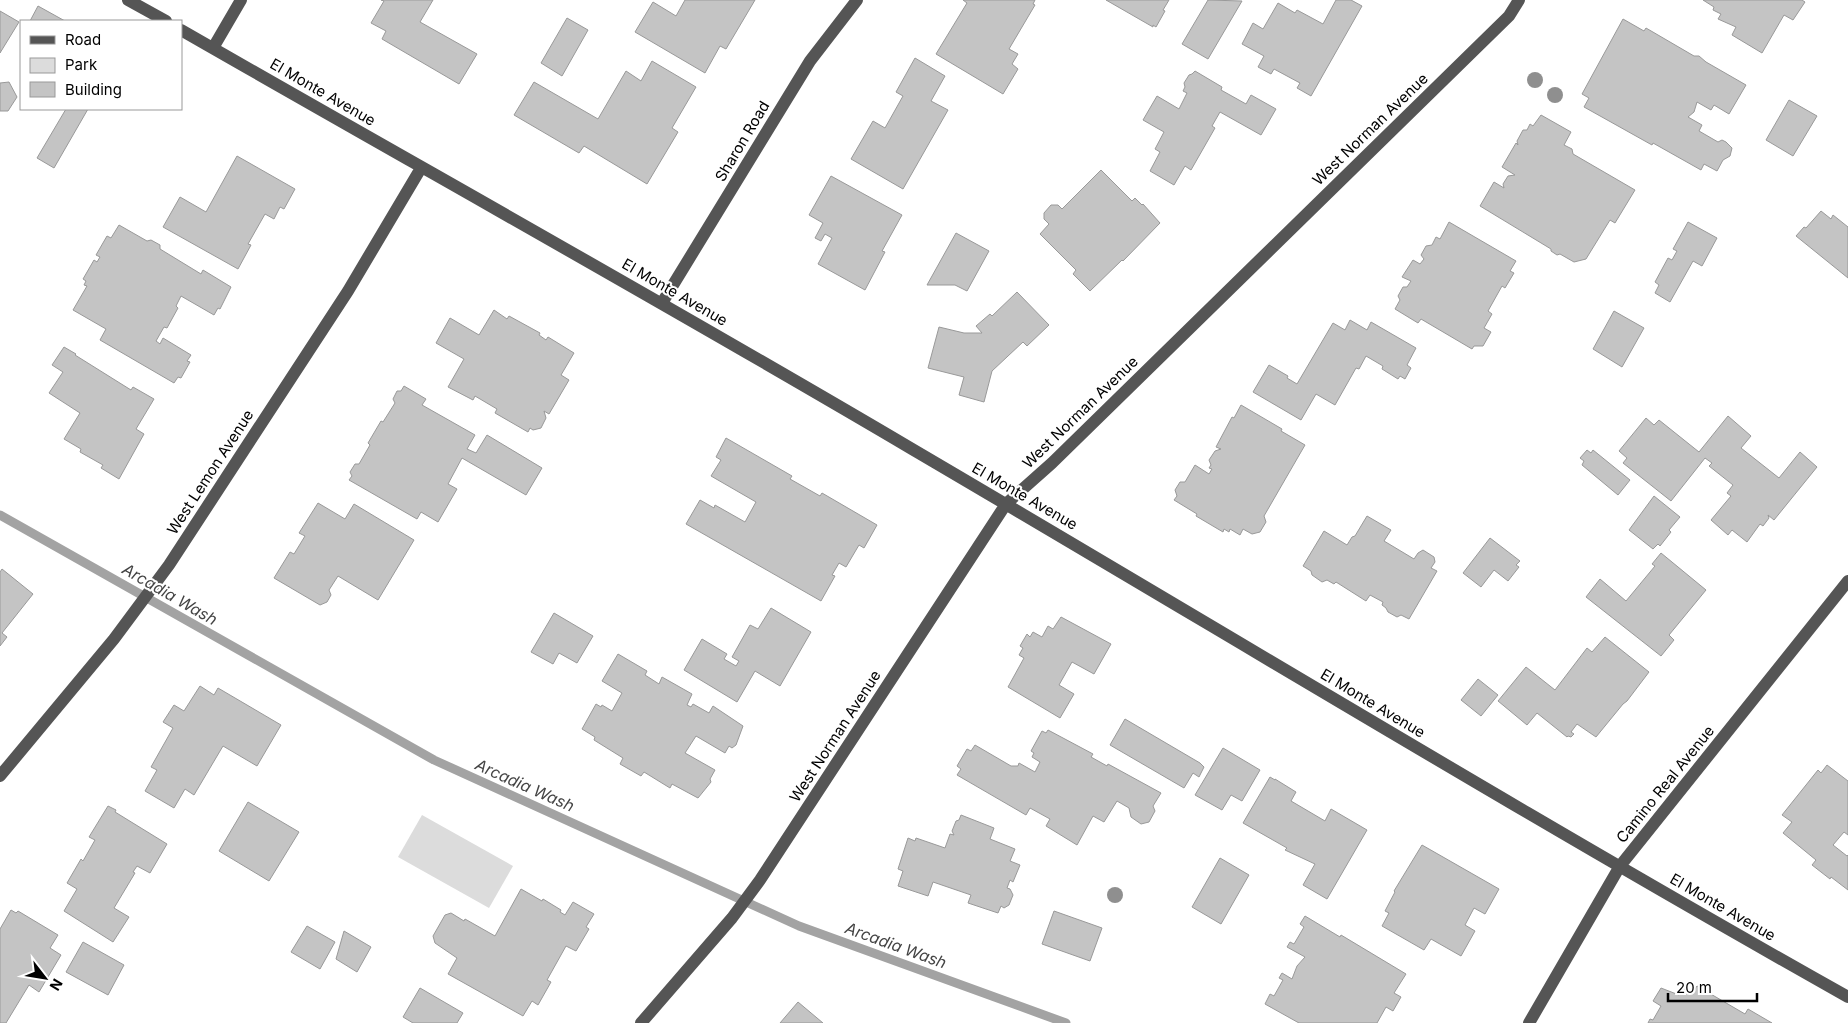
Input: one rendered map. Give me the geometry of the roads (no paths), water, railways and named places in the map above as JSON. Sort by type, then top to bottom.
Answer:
[{"type":"street","points":[[128,0],[164,20]]},
{"type":"street","points":[[212,48],[241,0]]},
{"type":"street","name":"Sharon Road","points":[[662,303],[810,61],[857,0]]},
{"type":"street","name":"West Norman Avenue","points":[[641,1023],[732,918],[760,880],[1006,504],[1046,468],[1473,51],[1508,16],[1519,0]]},
{"type":"street","name":"El Monte Avenue","points":[[182,31],[421,168],[662,303],[1006,504],[1521,810],[1848,997]]},
{"type":"street","name":"West Lemon Avenue","points":[[0,776],[142,604],[348,291],[421,168]]},
{"type":"street","name":"Camino Real Avenue","points":[[1529,1023],[1620,866],[1848,581]]},
{"type":"waterway","name":"Arcadia Wash","points":[[0,515],[434,760],[799,926],[1066,1023]]}]
